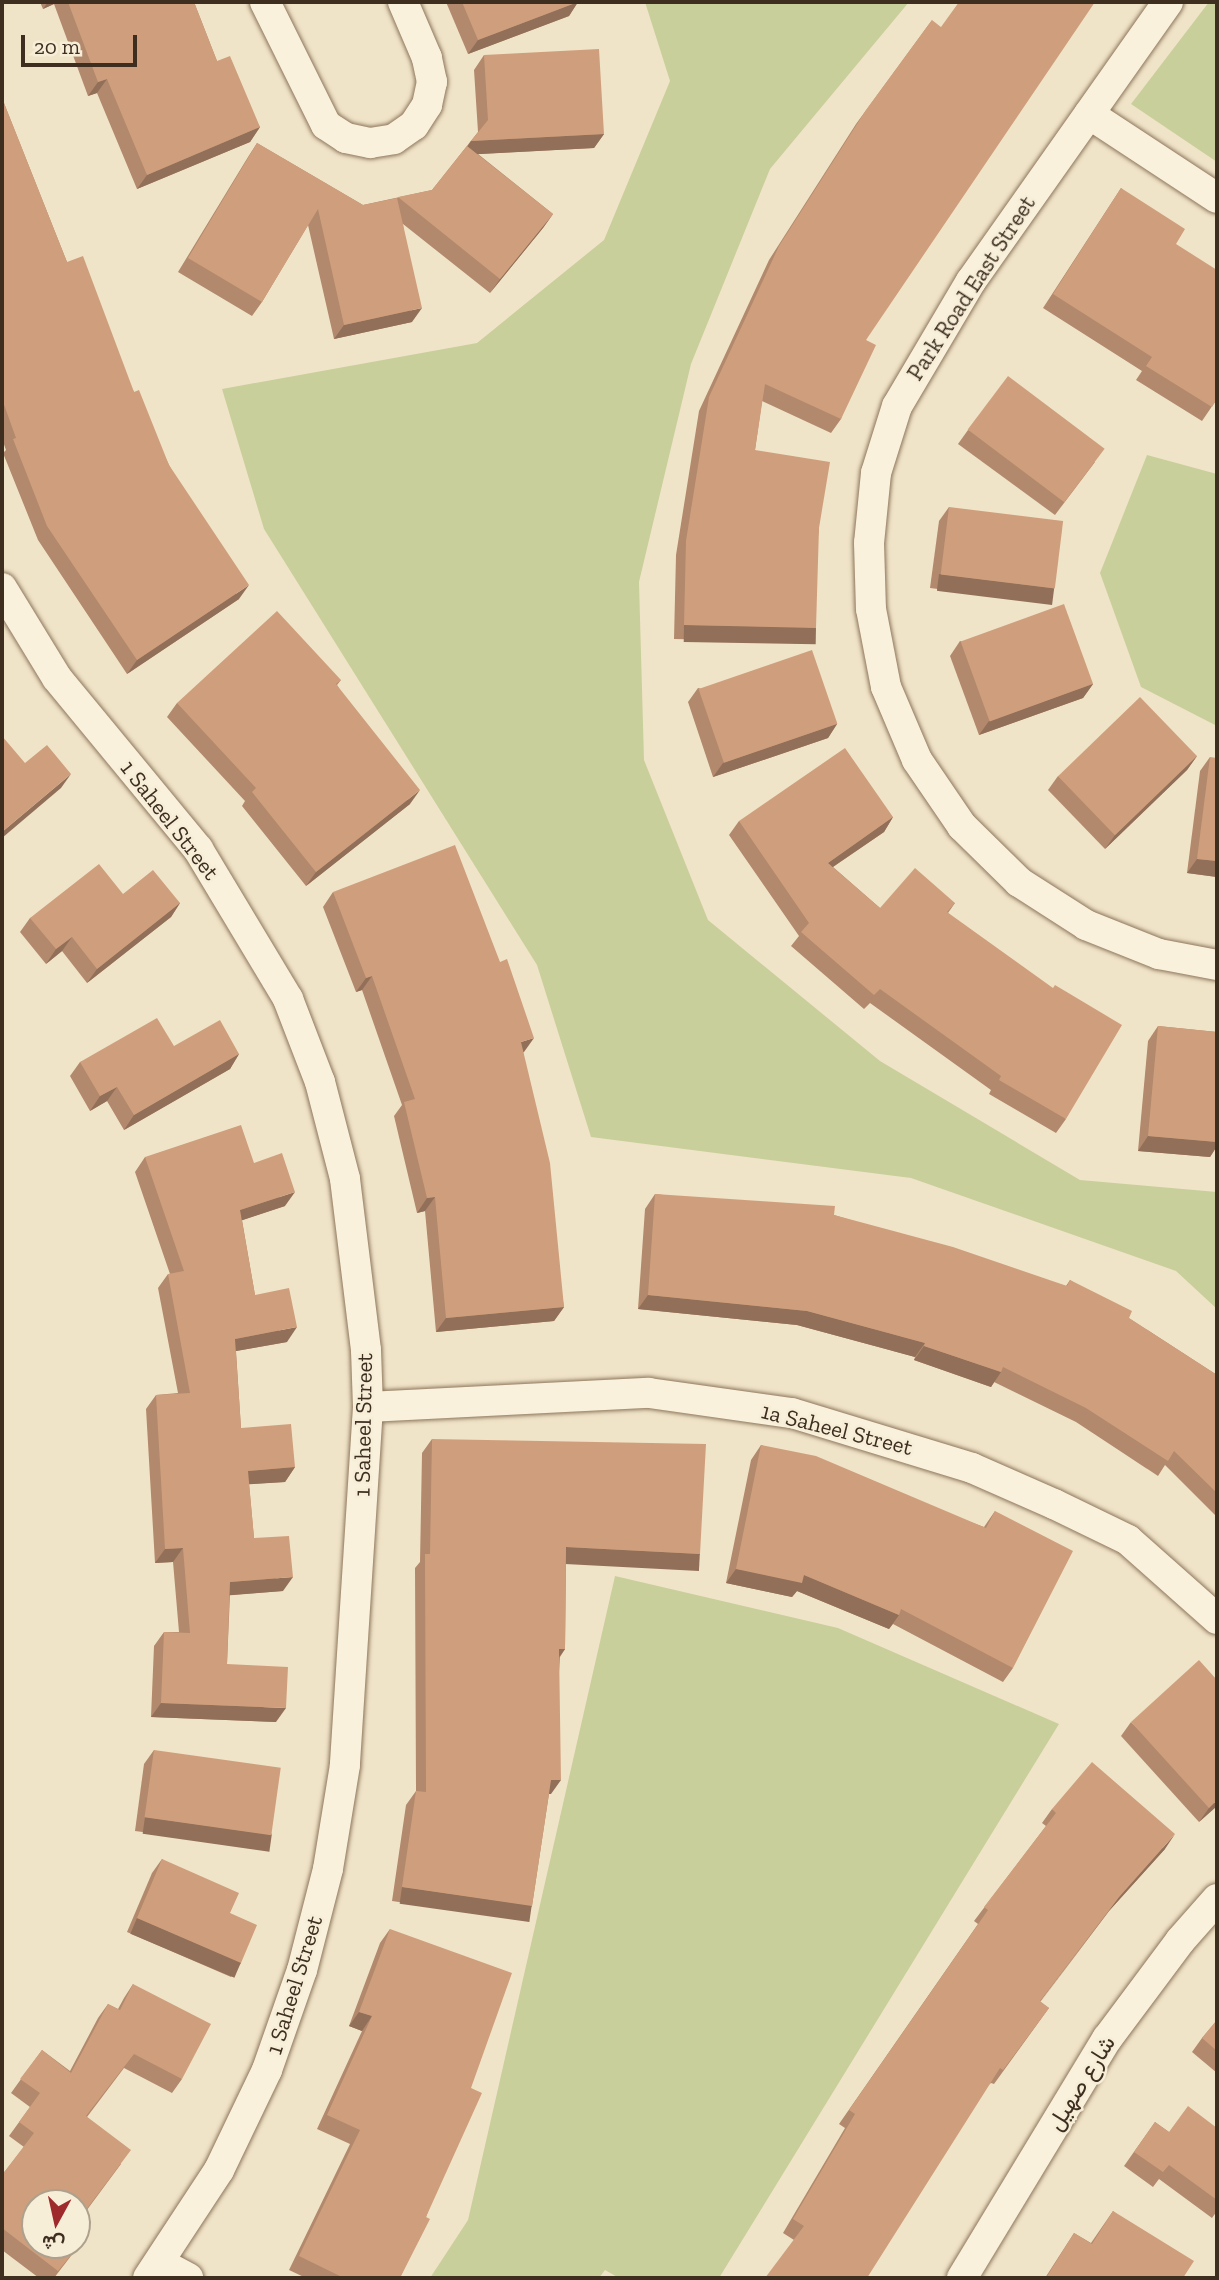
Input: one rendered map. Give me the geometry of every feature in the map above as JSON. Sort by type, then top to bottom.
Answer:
[{"type":"street","points":[[265,2],[326,125],[346,138],[370,143],[394,139],[414,125],[427,105],[432,82],[427,58],[403,2]]},
{"type":"street","name":"Park Road East Street","points":[[1168,2],[932,339],[897,406],[876,473],[869,542],[871,609],[886,687],[917,760],[962,826],[1019,881],[1086,925],[1159,954],[1217,965]]},
{"type":"street","points":[[1089,114],[1217,198]]},
{"type":"street","name":"1 Saheel Street","points":[[2,588],[57,678],[198,849],[288,999],[320,1082],[345,1179],[366,1350],[368,1407],[345,1765],[328,1868],[302,1970],[267,2070],[219,2170],[154,2271]]},
{"type":"street","name":"1a Saheel Street","points":[[368,1407],[649,1393],[792,1413],[972,1468],[1054,1504],[1128,1540],[1217,1619]]},
{"type":"street","name":"شارع صهيل","points":[[962,2278],[1107,2039],[1180,1941],[1217,1899]]},
{"type":"street","points":[[154,2271],[188,2278]]},
{"type":"green space","points":[[645,2],[909,2],[770,169],[691,364],[639,582],[644,760],[708,920],[880,1061],[1080,1180],[1217,1192],[1217,1309],[1176,1271],[911,1178],[591,1137],[537,965],[264,529],[222,389],[477,343],[604,240],[670,81]]},
{"type":"green space","points":[[1209,2],[1217,2],[1217,162],[1131,104]]},
{"type":"green space","points":[[1147,455],[1217,474],[1217,726],[1141,687],[1100,573]]},
{"type":"green space","points":[[615,1576],[838,1628],[1059,1724],[719,2278],[619,2278],[605,2270],[599,2278],[430,2278],[468,2220]]},
{"type":"building","points":[[68,2],[194,2],[217,61],[230,56],[260,127],[147,175],[107,79],[98,82]]},
{"type":"building","points":[[462,2],[578,2],[478,40]]},
{"type":"building","points":[[959,2],[1095,2],[866,340],[876,345],[841,419],[765,384],[755,450],[830,462],[819,528],[816,628],[684,625],[686,541],[709,397],[779,246],[866,110],[932,20],[941,27]]},
{"type":"building","points":[[599,49],[604,134],[471,141],[488,120],[484,55]]},
{"type":"building","points":[[2,98],[67,262],[83,256],[134,392],[139,390],[169,465],[249,585],[137,660],[47,526],[13,439],[16,438],[2,399]]},
{"type":"building","points":[[257,143],[363,205],[397,198],[422,308],[344,325],[318,209],[262,302],[188,258]]},
{"type":"building","points":[[467,146],[553,214],[500,279],[398,197],[432,190]]},
{"type":"building","points":[[1121,188],[1185,229],[1176,244],[1217,270],[1217,399],[1212,407],[1146,366],[1152,357],[1053,294]]},
{"type":"building","points":[[1008,376],[1105,449],[1064,502],[968,430]]},
{"type":"building","points":[[949,507],[1063,521],[1055,589],[941,574]]},
{"type":"building","points":[[1064,604],[1093,684],[990,721],[961,642]]},
{"type":"building","points":[[277,611],[341,680],[336,684],[420,790],[316,872],[252,792],[256,788],[177,703]]},
{"type":"building","points":[[812,650],[837,724],[724,763],[699,689]]},
{"type":"building","points":[[1140,697],[1197,756],[1115,835],[1058,776]]},
{"type":"building","points":[[2,736],[25,763],[47,745],[71,774],[2,832]]},
{"type":"building","points":[[845,748],[893,817],[828,863],[880,908],[915,868],[955,903],[947,912],[1053,988],[1055,985],[1122,1025],[1066,1119],[999,1080],[1001,1076],[880,989],[874,995],[801,932],[809,923],[739,821]]},
{"type":"building","points":[[1210,757],[1217,758],[1217,861],[1197,859]]},
{"type":"building","points":[[455,845],[500,962],[507,959],[534,1038],[521,1042],[550,1163],[564,1307],[446,1318],[435,1197],[427,1198],[404,1102],[415,1099],[372,976],[366,978],[333,892]]},
{"type":"building","points":[[99,864],[123,894],[153,870],[180,903],[97,969],[72,937],[56,949],[30,918]]},
{"type":"building","points":[[157,1018],[174,1046],[220,1020],[239,1054],[134,1115],[117,1087],[100,1096],[80,1062]]},
{"type":"building","points":[[1158,1026],[1217,1032],[1217,1142],[1148,1136]]},
{"type":"building","points":[[241,1125],[254,1163],[282,1153],[295,1192],[240,1210],[255,1295],[289,1288],[297,1327],[235,1339],[241,1428],[291,1424],[295,1467],[248,1471],[254,1538],[289,1536],[293,1577],[230,1582],[227,1664],[288,1667],[286,1708],[161,1703],[164,1632],[190,1633],[183,1548],[165,1549],[156,1395],[190,1393],[168,1274],[184,1271],[145,1157]]},
{"type":"building","points":[[655,1194],[835,1206],[834,1215],[953,1247],[1067,1286],[1070,1280],[1132,1311],[1129,1318],[1217,1375],[1217,1493],[1174,1451],[1168,1461],[1086,1408],[1003,1367],[1001,1372],[924,1346],[925,1343],[807,1311],[648,1295]]},
{"type":"building","points":[[432,1439],[706,1444],[700,1554],[566,1547],[565,1649],[559,1649],[561,1780],[551,1780],[532,1906],[402,1887],[416,1791],[426,1792],[425,1554],[430,1554]]},
{"type":"building","points":[[761,1445],[816,1456],[986,1528],[995,1511],[1073,1551],[1013,1668],[901,1609],[899,1615],[804,1575],[802,1583],[736,1569]]},
{"type":"building","points":[[1199,1660],[1217,1680],[1217,1800],[1209,1808],[1131,1722]]},
{"type":"building","points":[[154,1750],[281,1768],[271,1835],[145,1817]]},
{"type":"building","points":[[1092,1762],[1175,1834],[1119,1897],[1040,2001],[1049,2008],[1003,2070],[1000,2068],[867,2278],[765,2278],[804,2226],[793,2219],[855,2114],[849,2110],[988,1910],[984,1907],[1056,1813],[1052,1809]]},
{"type":"building","points":[[162,1859],[239,1893],[230,1913],[257,1925],[241,1963],[137,1918]]},
{"type":"building","points":[[390,1929],[512,1973],[471,2088],[482,2093],[426,2217],[430,2219],[400,2278],[344,2278],[299,2256],[360,2130],[327,2115],[372,2016],[359,2012]]},
{"type":"building","points":[[133,1984],[211,2024],[182,2079],[134,2054],[86,2116],[131,2150],[91,2203],[91,2189],[21,2189],[21,2243],[2,2228],[2,2175],[34,2133],[19,2122],[40,2093],[20,2079],[42,2050],[71,2073],[108,2004],[120,2010]]},
{"type":"building","points":[[1217,2020],[1217,2051],[1202,2038]]},
{"type":"building","points":[[1188,2106],[1217,2128],[1217,2200],[1169,2165],[1163,2172],[1134,2152],[1155,2122],[1169,2132]]},
{"type":"building","points":[[1113,2211],[1194,2261],[1183,2278],[1046,2278],[1074,2233],[1092,2244]]},
{"type":"building","points":[[42,2259],[68,2259],[58,2271]]}]
